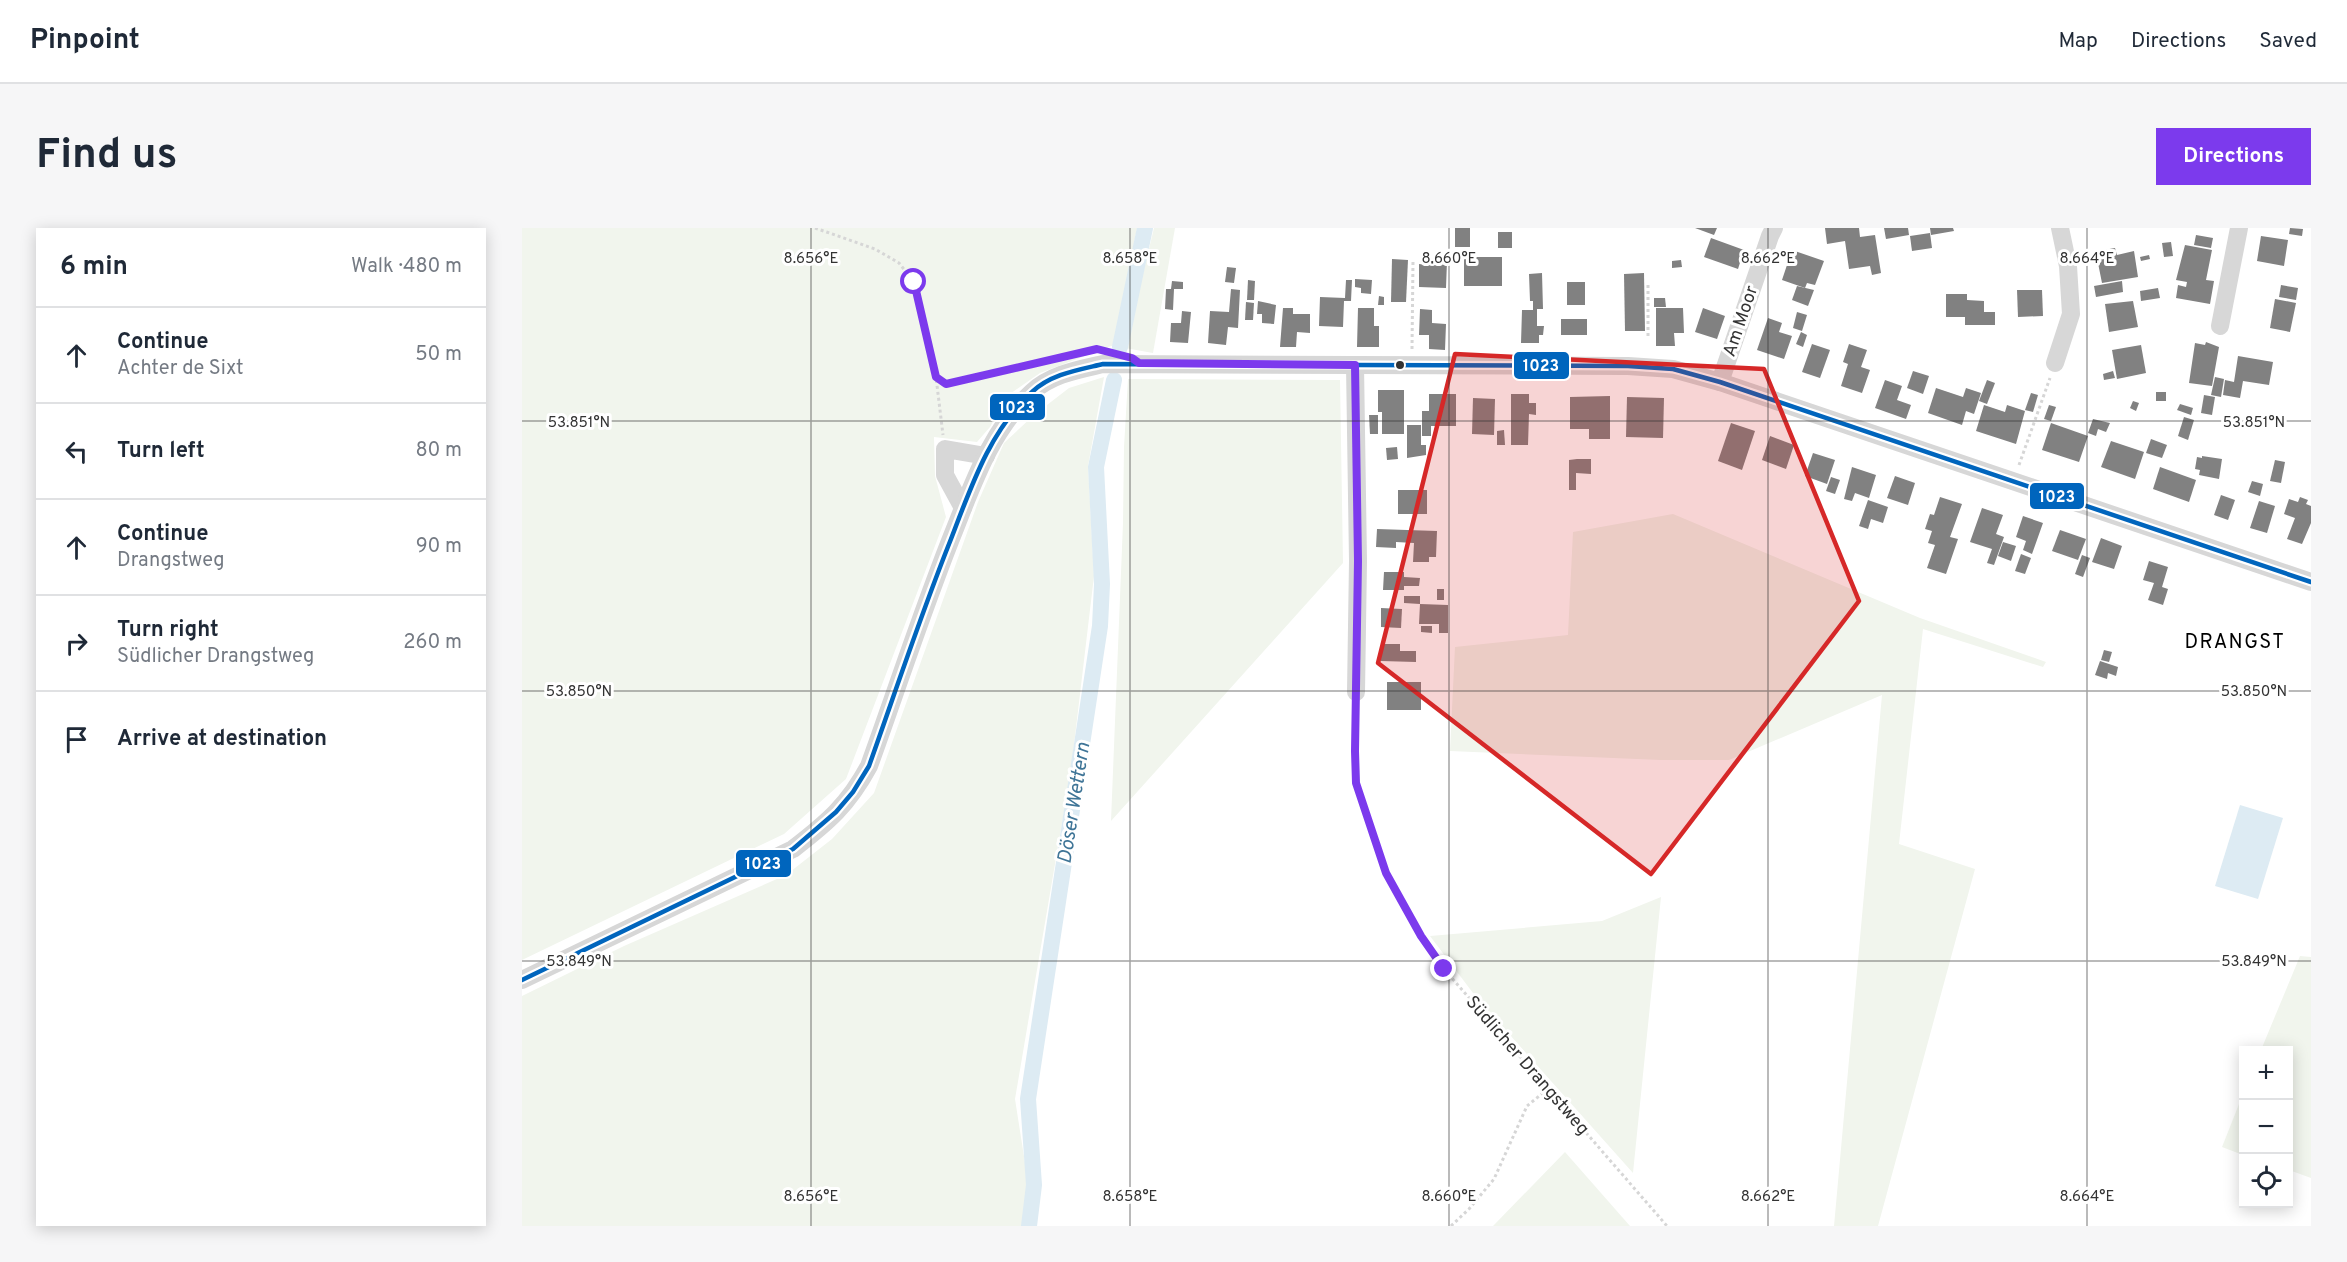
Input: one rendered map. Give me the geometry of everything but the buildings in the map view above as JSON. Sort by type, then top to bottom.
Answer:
[{"type":"street","name":"Am Moor","points":[[1720,382],[1774,228]]},
{"type":"street","points":[[2054,368],[2071,314],[2068,266],[2060,228]]},
{"type":"street","points":[[2220,326],[2239,228]]},
{"type":"street","points":[[522,980],[793,849],[830,820],[855,791],[869,766],[935,577],[986,456],[1006,419],[1033,391],[1052,378],[1080,369],[1118,363],[1628,366],[1672,369],[1720,382],[2311,582]]},
{"type":"street","points":[[1355,365],[1358,561],[1356,692]]},
{"type":"street","points":[[963,508],[945,475],[945,449],[986,456]]},
{"type":"path","points":[[815,228],[875,249],[899,263],[914,282],[936,377],[945,449]]},
{"type":"path","points":[[1411,366],[1413,261]]},
{"type":"path","points":[[1648,285],[1648,336]]},
{"type":"path","points":[[936,377],[946,384],[1055,358]]},
{"type":"path","points":[[2013,481],[2054,368]]},
{"type":"path","name":"Südlicher Drangstweg","points":[[1356,692],[1356,783],[1386,873],[1421,936],[1444,969],[1667,1226]]},
{"type":"path","points":[[1451,1226],[1469,1209],[1494,1179],[1527,1106],[1548,1088]]},
{"type":"highlighted area","points":[[1455,354],[1764,369],[1859,601],[1651,874],[1378,663]]},
{"type":"shaded area","points":[[522,228],[1137,228],[1114,345],[1040,373],[1007,396],[990,427],[977,442],[934,437],[935,476],[946,517],[846,779],[784,834],[522,960]]},
{"type":"shaded area","points":[[1154,228],[1175,228],[1153,353],[1125,348]]},
{"type":"shaded area","points":[[1104,377],[1088,466],[1094,576],[1071,770],[1015,1099],[1028,1182],[1022,1226],[522,1226],[522,996],[624,946],[786,875],[832,839],[874,793],[978,502],[1004,443],[1034,415],[1069,388]]},
{"type":"shaded area","points":[[1128,379],[1340,380],[1343,563],[1111,821],[1124,447]]},
{"type":"shaded area","points":[[1673,514],[1920,618],[2046,662],[2043,667],[1923,629],[1899,844],[1975,869],[1878,1226],[1834,1226],[1882,695],[1729,760],[1661,760],[1450,751],[1455,647],[1568,635],[1573,532]]},
{"type":"shaded area","points":[[2240,805],[2283,818],[2258,899],[2215,886]]},
{"type":"shaded area","points":[[1661,897],[1633,1173],[1476,997],[1430,936],[1602,921]]},
{"type":"shaded area","points":[[2300,956],[2311,957],[2311,1178],[2293,1171],[2293,1046],[2263,1046]]},
{"type":"shaded area","points":[[2239,1104],[2239,1153],[2222,1147]]},
{"type":"shaded area","points":[[1565,1152],[1630,1226],[1493,1226]]},
{"type":"waterway","name":"Döser Wettern","points":[[1120,347],[1145,228]]},
{"type":"waterway","name":"Döser Wettern","points":[[1029,1226],[1034,1185],[1028,1099],[1100,626],[1102,584],[1096,467],[1114,380]]},
{"type":"transit line","name":"1023","points":[[522,980],[793,849],[836,812],[853,792],[869,766],[940,567],[974,480],[993,442],[1017,407],[1039,386],[1065,373],[1103,364],[1628,366],[1673,369],[1720,382],[2311,582]]},
{"type":"district","name":"DRANGST","points":[[2235,641]]},
{"type":"route","points":[[914,282],[936,377],[946,384],[1097,349],[1132,358],[1139,363],[1355,365],[1358,561],[1356,783],[1386,873],[1421,936],[1444,969]]}]
